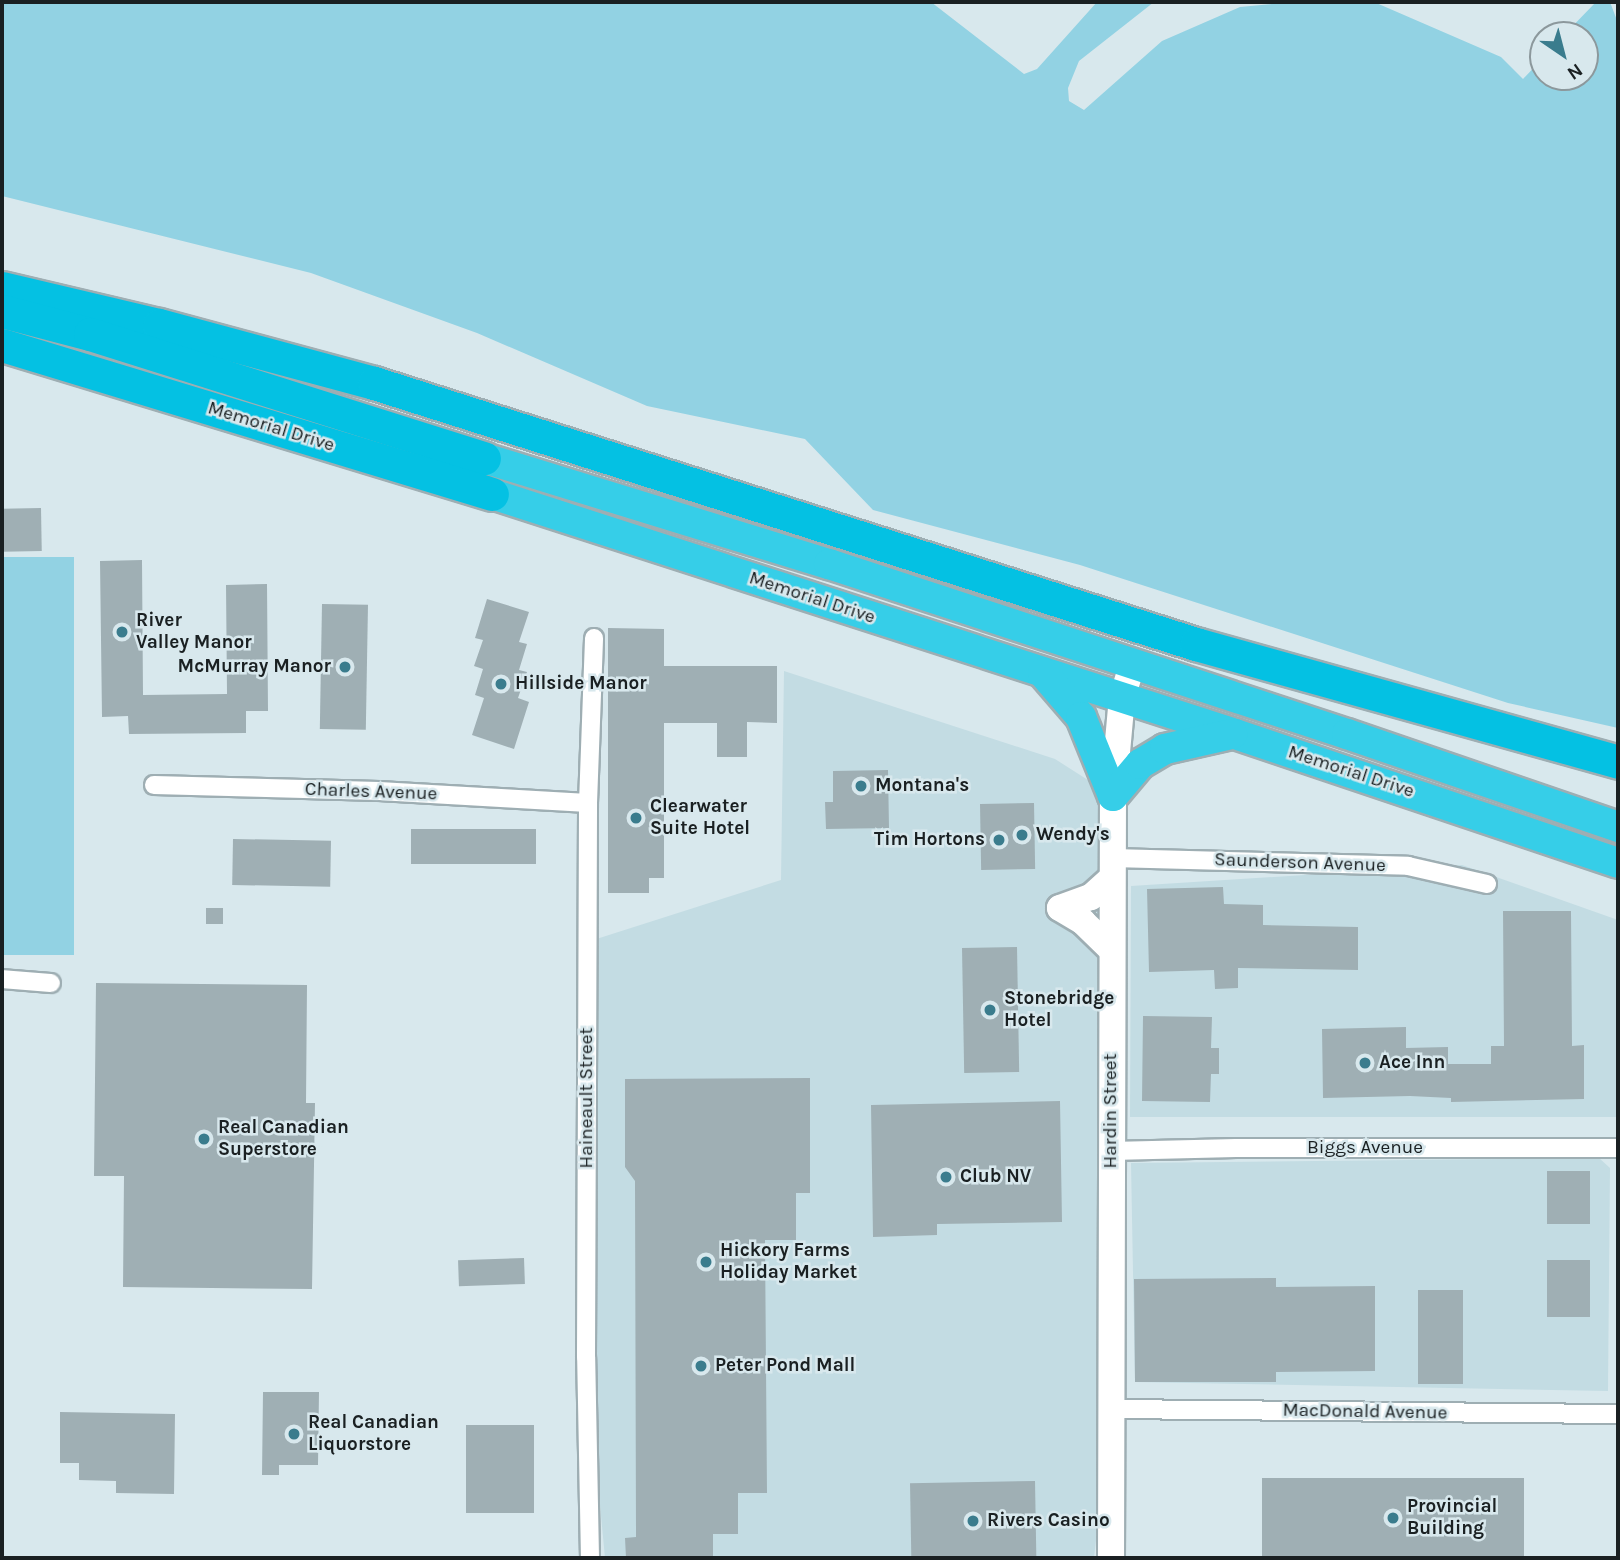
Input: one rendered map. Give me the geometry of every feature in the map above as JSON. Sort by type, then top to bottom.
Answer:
[{"type":"highway","points":[[2,288],[159,325],[374,383],[1196,644],[1618,762]]},
{"type":"highway","name":"Memorial Drive","points":[[2,311],[90,334],[829,564],[1347,734],[1618,827]]},
{"type":"highway","name":"Memorial Drive","points":[[2,345],[492,494],[1235,734],[1618,863]]},
{"type":"highway","points":[[1043,673],[1081,717],[1113,796],[1140,764],[1165,749],[1235,734]]},
{"type":"main road","name":"Hardin Street","points":[[1111,1558],[1113,796],[1122,698],[1132,665]]},
{"type":"main road","points":[[1112,868],[1091,897],[1060,908],[1083,922],[1112,950]]},
{"type":"street","name":"Haineault Street","points":[[590,1558],[586,1357],[588,803],[594,638]]},
{"type":"street","name":"Charles Avenue","points":[[154,785],[379,791],[588,803]]},
{"type":"street","name":"Saunderson Avenue","points":[[1112,868],[1408,866],[1488,884]]},
{"type":"street","points":[[2,979],[51,983]]},
{"type":"street","name":"Biggs Avenue","points":[[1111,1151],[1236,1148],[1618,1149]]},
{"type":"street","name":"MacDonald Avenue","points":[[1111,1409],[1618,1414]]},
{"type":"shaded area","points":[[2,2],[931,2],[1024,74],[1037,69],[1097,2],[1154,2],[1079,61],[1068,88],[1069,101],[1084,110],[1162,41],[1240,7],[1292,2],[1374,2],[1501,57],[1523,79],[1529,73],[1529,91],[1599,91],[1599,21],[1578,21],[1596,2],[1610,2],[1618,23],[1618,728],[1508,703],[1080,565],[873,510],[805,439],[647,406],[477,333],[311,273],[2,196]]},
{"type":"shaded area","points":[[2,557],[74,557],[74,955],[2,955]]},
{"type":"shaded area","points":[[784,671],[1055,759],[1113,796],[1111,1409],[1094,1558],[605,1558],[586,1357],[587,942],[781,880]]},
{"type":"shaded area","points":[[1462,865],[1618,920],[1618,1117],[1130,1117],[1131,886]]},
{"type":"shaded area","points":[[1599,1158],[1610,1168],[1608,1391],[1135,1382],[1131,1163]]},
{"type":"building","points":[[41,508],[42,551],[3,552],[2,509]]},
{"type":"building","name":"River Valley Manor","points":[[142,560],[143,695],[227,694],[226,585],[267,584],[268,711],[246,711],[246,733],[129,734],[128,716],[102,717],[100,561]]},
{"type":"building","name":"Hillside Manor","points":[[487,599],[529,612],[519,642],[527,644],[519,670],[527,672],[518,698],[529,702],[514,749],[472,735],[484,698],[475,695],[483,669],[474,666],[483,640],[475,638]]},
{"type":"building","name":"McMurray Manor","points":[[322,604],[368,605],[366,730],[320,729]]},
{"type":"building","name":"Clearwater Suite Hotel","points":[[608,628],[664,629],[664,666],[777,666],[777,723],[747,722],[747,757],[717,757],[717,723],[664,723],[664,878],[649,878],[649,893],[608,893]]},
{"type":"building","name":"Montana's","points":[[888,770],[889,828],[826,829],[825,802],[833,802],[833,771]]},
{"type":"building","points":[[1034,803],[1035,869],[981,870],[980,804]]},
{"type":"building","points":[[411,829],[536,829],[536,864],[411,864]]},
{"type":"building","points":[[233,839],[331,841],[330,887],[232,885]]},
{"type":"building","points":[[1223,887],[1224,904],[1263,905],[1263,925],[1358,927],[1358,970],[1238,968],[1238,988],[1215,989],[1214,970],[1149,972],[1147,889]]},
{"type":"building","points":[[206,908],[223,908],[223,924],[206,924]]},
{"type":"building","points":[[1503,911],[1571,911],[1572,1046],[1584,1045],[1584,1099],[1451,1102],[1451,1098],[1410,1096],[1323,1098],[1322,1029],[1406,1027],[1406,1048],[1448,1047],[1448,1064],[1491,1064],[1491,1046],[1504,1046]]},
{"type":"building","name":"Stonebridge Hotel","points":[[1017,947],[1019,1072],[964,1073],[962,948]]},
{"type":"building","name":"Real Canadian Superstore","points":[[96,983],[307,985],[306,1103],[315,1103],[312,1289],[123,1287],[124,1176],[94,1176]]},
{"type":"building","points":[[1143,1016],[1212,1017],[1211,1048],[1219,1048],[1219,1074],[1211,1074],[1210,1102],[1142,1101]]},
{"type":"building","name":"Peter Pond Mall","points":[[810,1078],[810,1193],[796,1193],[796,1240],[765,1240],[767,1493],[738,1493],[738,1534],[713,1534],[713,1558],[626,1558],[625,1538],[636,1537],[635,1181],[625,1167],[625,1079]]},
{"type":"building","points":[[1060,1101],[1062,1222],[937,1224],[937,1235],[873,1237],[871,1105]]},
{"type":"building","points":[[1547,1171],[1590,1171],[1590,1224],[1547,1224]]},
{"type":"building","points":[[524,1258],[525,1284],[459,1286],[458,1260]]},
{"type":"building","points":[[1547,1260],[1590,1260],[1590,1317],[1547,1317]]},
{"type":"building","points":[[1276,1278],[1276,1287],[1375,1286],[1375,1371],[1276,1372],[1276,1382],[1135,1382],[1134,1279]]},
{"type":"building","points":[[1418,1290],[1463,1290],[1463,1384],[1418,1384]]},
{"type":"building","points":[[263,1392],[319,1392],[318,1465],[279,1465],[279,1475],[262,1475]]},
{"type":"building","points":[[60,1412],[175,1414],[174,1494],[116,1493],[116,1481],[79,1480],[79,1463],[60,1463]]},
{"type":"building","points":[[466,1425],[534,1425],[534,1513],[466,1513]]},
{"type":"building","name":"Provincial Building","points":[[1262,1478],[1524,1478],[1524,1558],[1262,1558]]},
{"type":"building","name":"Rivers Casino","points":[[1035,1481],[1036,1558],[911,1558],[910,1483]]},
{"type":"place","name":"River Valley Manor","points":[[122,632]]},
{"type":"place","name":"McMurray Manor","points":[[345,667]]},
{"type":"place","name":"Hillside Manor","points":[[501,684]]},
{"type":"place","name":"Montana's","points":[[861,786]]},
{"type":"place","name":"Clearwater Suite Hotel","points":[[636,818]]},
{"type":"place","name":"Wendy's","points":[[1022,835]]},
{"type":"place","name":"Tim Hortons","points":[[999,840]]},
{"type":"place","name":"Stonebridge Hotel","points":[[990,1010]]},
{"type":"place","name":"Ace Inn","points":[[1365,1063]]},
{"type":"place","name":"Real Canadian Superstore","points":[[204,1139]]},
{"type":"place","name":"Club NV","points":[[946,1177]]},
{"type":"place","name":"Hickory Farms Holiday Market","points":[[706,1262]]},
{"type":"place","name":"Peter Pond Mall","points":[[701,1366]]},
{"type":"place","name":"Real Canadian Liquorstore","points":[[294,1434]]},
{"type":"place","name":"Provincial Building","points":[[1393,1518]]},
{"type":"place","name":"Rivers Casino","points":[[973,1521]]}]
